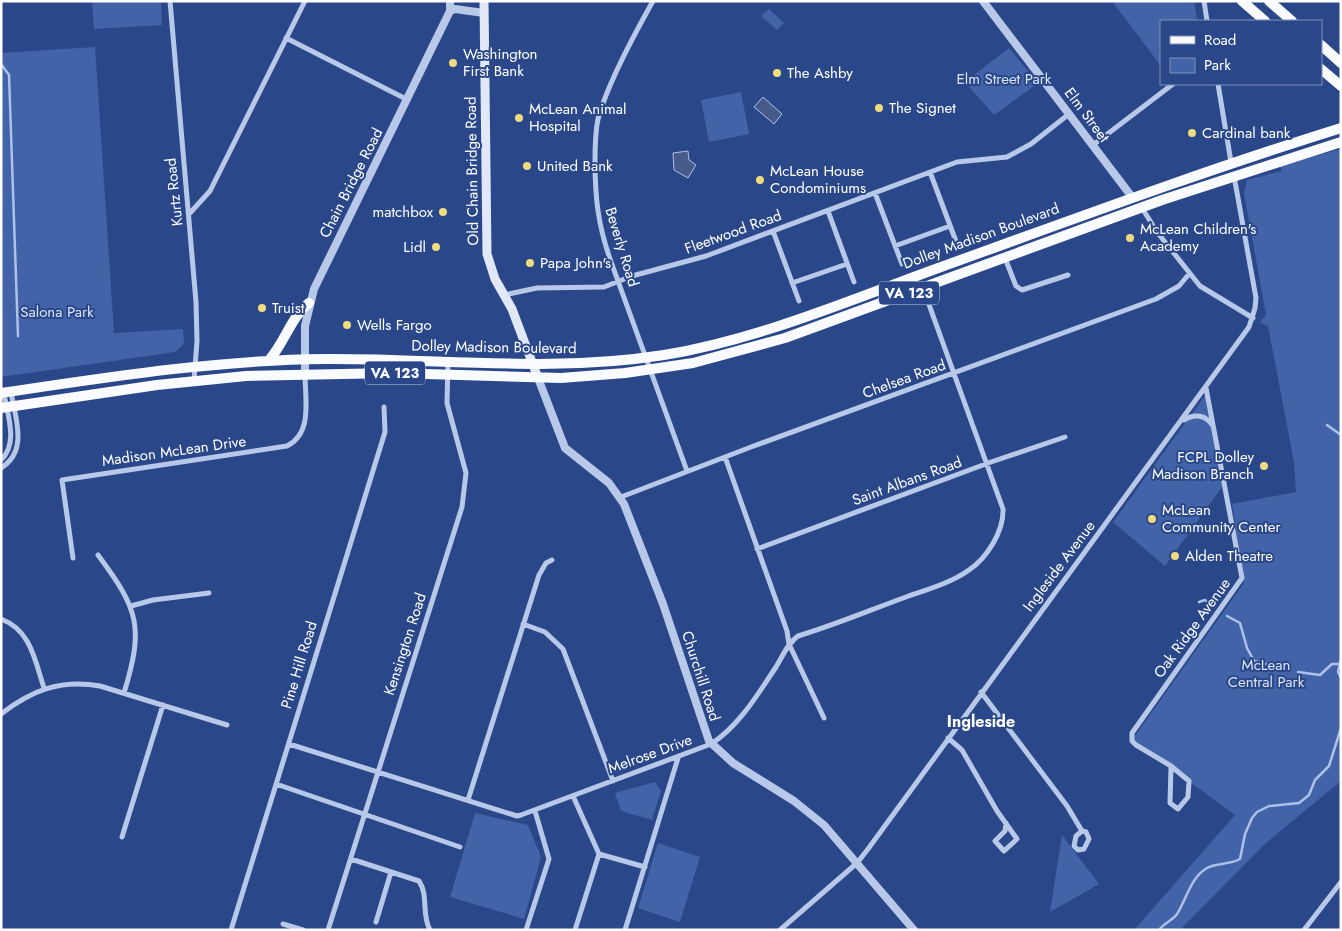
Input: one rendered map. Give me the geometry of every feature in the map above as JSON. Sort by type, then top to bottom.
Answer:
[{"type":"main road","points":[[484,1],[484,13]]},
{"type":"main road","points":[[1242,1],[1264,20]]},
{"type":"main road","points":[[1269,1],[1291,20]]},
{"type":"main road","name":"Old Chain Bridge Road","points":[[484,13],[486,242],[493,274],[514,314],[538,378]]},
{"type":"main road","points":[[1322,47],[1341,63]]},
{"type":"main road","points":[[1322,70],[1341,86]]},
{"type":"main road","name":"Dolley Madison Boulevard","points":[[5,392],[195,366],[269,360],[448,362],[533,366],[646,358],[703,347],[782,325],[1231,162],[1341,128]]},
{"type":"main road","name":"Dolley Madison Boulevard","points":[[7,408],[194,380],[305,374],[538,378],[600,376],[651,370],[700,361],[759,346],[1142,207],[1341,142]]},
{"type":"main road","points":[[1234,176],[1239,168],[1262,153]]},
{"type":"main road","points":[[1216,182],[1228,171],[1231,162]]},
{"type":"main road","points":[[269,360],[280,348],[297,314],[309,303]]},
{"type":"street","name":"Kurtz Road","points":[[170,1],[184,172],[190,213],[197,324],[194,380]]},
{"type":"street","points":[[190,213],[210,191],[305,1]]},
{"type":"street","name":"Chain Bridge Road","points":[[305,374],[305,330],[309,303],[316,285],[450,11],[450,1]]},
{"type":"street","name":"Beverly Road","points":[[653,1],[606,97],[596,132],[598,217],[618,281],[688,471]]},
{"type":"street","name":"Elm Street","points":[[983,1],[1132,197]]},
{"type":"street","points":[[1204,1],[1207,20]]},
{"type":"street","points":[[450,11],[455,9],[484,13]]},
{"type":"street","points":[[286,38],[408,100]]},
{"type":"street","points":[[1092,145],[1172,85]]},
{"type":"street","points":[[1218,85],[1231,162]]},
{"type":"street","name":"Fleetwood Road","points":[[504,295],[537,288],[604,287],[618,281],[706,256],[961,161],[998,160],[1012,155],[1069,114]]},
{"type":"street","points":[[930,172],[957,244]]},
{"type":"street","name":"Ingleside Avenue","points":[[780,930],[857,863],[1244,335],[1253,318],[1256,298],[1234,176]]},
{"type":"street","points":[[875,193],[902,264]]},
{"type":"street","points":[[1142,207],[1154,227],[1189,274],[1208,293],[1253,318]]},
{"type":"street","points":[[828,211],[854,282]]},
{"type":"street","points":[[894,246],[950,226]]},
{"type":"street","points":[[773,231],[799,301]]},
{"type":"street","points":[[1005,257],[1016,286],[1022,290],[1068,275]]},
{"type":"street","points":[[792,283],[847,264]]},
{"type":"street","name":"Chelsea Road","points":[[621,497],[724,457],[1156,299],[1179,286],[1189,274]]},
{"type":"street","points":[[923,287],[987,464]]},
{"type":"street","name":"Kensington Road","points":[[328,930],[465,495],[466,473],[449,411],[448,362]]},
{"type":"street","name":"Madison McLean Drive","points":[[73,558],[62,480],[288,446],[298,439],[304,429],[305,374]]},
{"type":"street","name":"Churchill Road","points":[[538,378],[565,448],[604,479],[621,497],[646,558],[702,726],[711,744],[732,763],[809,812],[857,863],[914,930]]},
{"type":"street","name":"Oak Ridge Avenue","points":[[1171,766],[1136,745],[1132,740],[1132,733],[1242,578],[1206,388]]},
{"type":"street","points":[[1,460],[8,452],[11,441],[5,392]]},
{"type":"street","points":[[1,468],[11,460],[18,444],[7,408]]},
{"type":"street","name":"Pine Hill Road","points":[[231,930],[385,432],[384,408]]},
{"type":"street","points":[[1182,422],[1192,416],[1201,416],[1210,421],[1214,428]]},
{"type":"street","name":"Saint Albans Road","points":[[757,549],[1065,437]]},
{"type":"street","points":[[724,457],[787,631],[789,644],[824,718]]},
{"type":"street","name":"Melrose Drive","points":[[289,744],[517,816],[678,758],[711,744],[731,729],[775,668],[789,644],[798,636],[862,614],[964,574],[984,556],[994,542],[1002,521],[1000,498],[987,464]]},
{"type":"street","points":[[98,555],[116,580],[131,606],[136,631],[136,644],[124,693]]},
{"type":"street","points":[[468,800],[523,624],[542,570],[552,560]]},
{"type":"street","points":[[131,606],[153,600],[209,593]]},
{"type":"street","points":[[1,619],[13,624],[26,638],[44,688]]},
{"type":"street","points":[[523,624],[545,632],[563,649],[613,782]]},
{"type":"street","points":[[1,714],[19,700],[44,688],[86,683],[227,725]]},
{"type":"street","points":[[981,692],[1066,806],[1082,831]]},
{"type":"street","points":[[122,837],[163,705]]},
{"type":"street","points":[[948,738],[962,750],[1017,839],[1004,851],[995,841],[1005,830],[1006,823]]},
{"type":"street","points":[[625,930],[678,758]]},
{"type":"street","points":[[1171,766],[1189,781],[1188,797],[1178,809],[1170,803],[1171,766]]},
{"type":"street","points":[[276,784],[460,847]]},
{"type":"street","points":[[573,796],[599,854],[575,930]]},
{"type":"street","points":[[526,930],[549,860],[535,810]]},
{"type":"street","points":[[599,854],[645,867]]},
{"type":"street","points":[[351,859],[418,881],[425,896],[425,921],[430,930]]},
{"type":"street","points":[[376,922],[390,872]]},
{"type":"street","points":[[1304,930],[1341,882]]},
{"type":"street","points":[[283,924],[303,930]]},
{"type":"green space","points":[[92,1],[161,1],[162,25],[94,29]]},
{"type":"green space","points":[[1112,1],[1194,1],[1197,20],[1160,20],[1160,65]]},
{"type":"green space","points":[[769,9],[784,23],[777,30],[761,16]]},
{"type":"green space","name":"Salona Park","points":[[95,47],[114,333],[183,329],[184,344],[175,352],[1,377],[1,53]]},
{"type":"green space","name":"Elm Street Park","points":[[1009,48],[1038,83],[994,115],[965,82]]},
{"type":"green space","points":[[741,92],[749,134],[709,142],[701,100]]},
{"type":"green space","name":"McLean Central Park","points":[[1341,149],[1341,781],[1265,844],[1180,930],[1134,930],[1235,815],[1132,740],[1244,583],[1232,504],[1296,492],[1294,462],[1268,326],[1260,322],[1266,315],[1244,193],[1247,180],[1282,171],[1280,166]]},
{"type":"green space","points":[[1207,393],[1222,487],[1165,566],[1113,522]]},
{"type":"green space","points":[[655,782],[661,791],[652,820],[621,811],[615,793]]},
{"type":"green space","points":[[475,813],[528,825],[541,857],[524,919],[450,897]]},
{"type":"green space","points":[[1062,835],[1099,884],[1050,912]]},
{"type":"green space","points":[[658,843],[700,857],[680,922],[638,908]]},
{"type":"shaded area","points":[[763,97],[782,114],[774,124],[754,107]]},
{"type":"shaded area","points":[[688,151],[689,160],[696,165],[688,178],[674,170],[673,153]]},
{"type":"waterway","points":[[1,64],[9,75],[18,336]]},
{"type":"waterway","points":[[1327,425],[1341,435]]},
{"type":"waterway","points":[[1199,602],[1205,600],[1214,607]]},
{"type":"waterway","points":[[1227,616],[1240,623],[1247,648],[1254,661],[1289,670]]},
{"type":"waterway","points":[[1341,659],[1338,672],[1341,678]]},
{"type":"waterway","points":[[1298,672],[1320,675],[1332,664],[1339,664]]},
{"type":"waterway","points":[[1159,930],[1177,914],[1201,872],[1211,866],[1240,859],[1245,834],[1252,818],[1257,812],[1269,806],[1299,803],[1309,795],[1315,780],[1329,766],[1341,728]]},
{"type":"place","name":"Washington First Bank","points":[[453,63]]},
{"type":"place","name":"The Ashby","points":[[777,73]]},
{"type":"place","name":"The Signet","points":[[879,108]]},
{"type":"place","name":"McLean Animal Hospital","points":[[519,118]]},
{"type":"place","name":"Cardinal bank","points":[[1192,133]]},
{"type":"place","name":"United Bank","points":[[527,166]]},
{"type":"place","name":"McLean House Condominiums","points":[[760,180]]},
{"type":"place","name":"matchbox","points":[[443,212]]},
{"type":"place","name":"McLean Children's Academy","points":[[1130,238]]},
{"type":"place","name":"Lidl","points":[[436,247]]},
{"type":"place","name":"Papa John's","points":[[530,263]]},
{"type":"place","name":"Truist","points":[[262,308]]},
{"type":"place","name":"Wells Fargo","points":[[347,325]]},
{"type":"place","name":"FCPL Dolley Madison Branch","points":[[1264,466]]},
{"type":"place","name":"McLean Community Center","points":[[1152,519]]},
{"type":"place","name":"Alden Theatre","points":[[1175,556]]},
{"type":"district","name":"Ingleside","points":[[981,721]]}]
